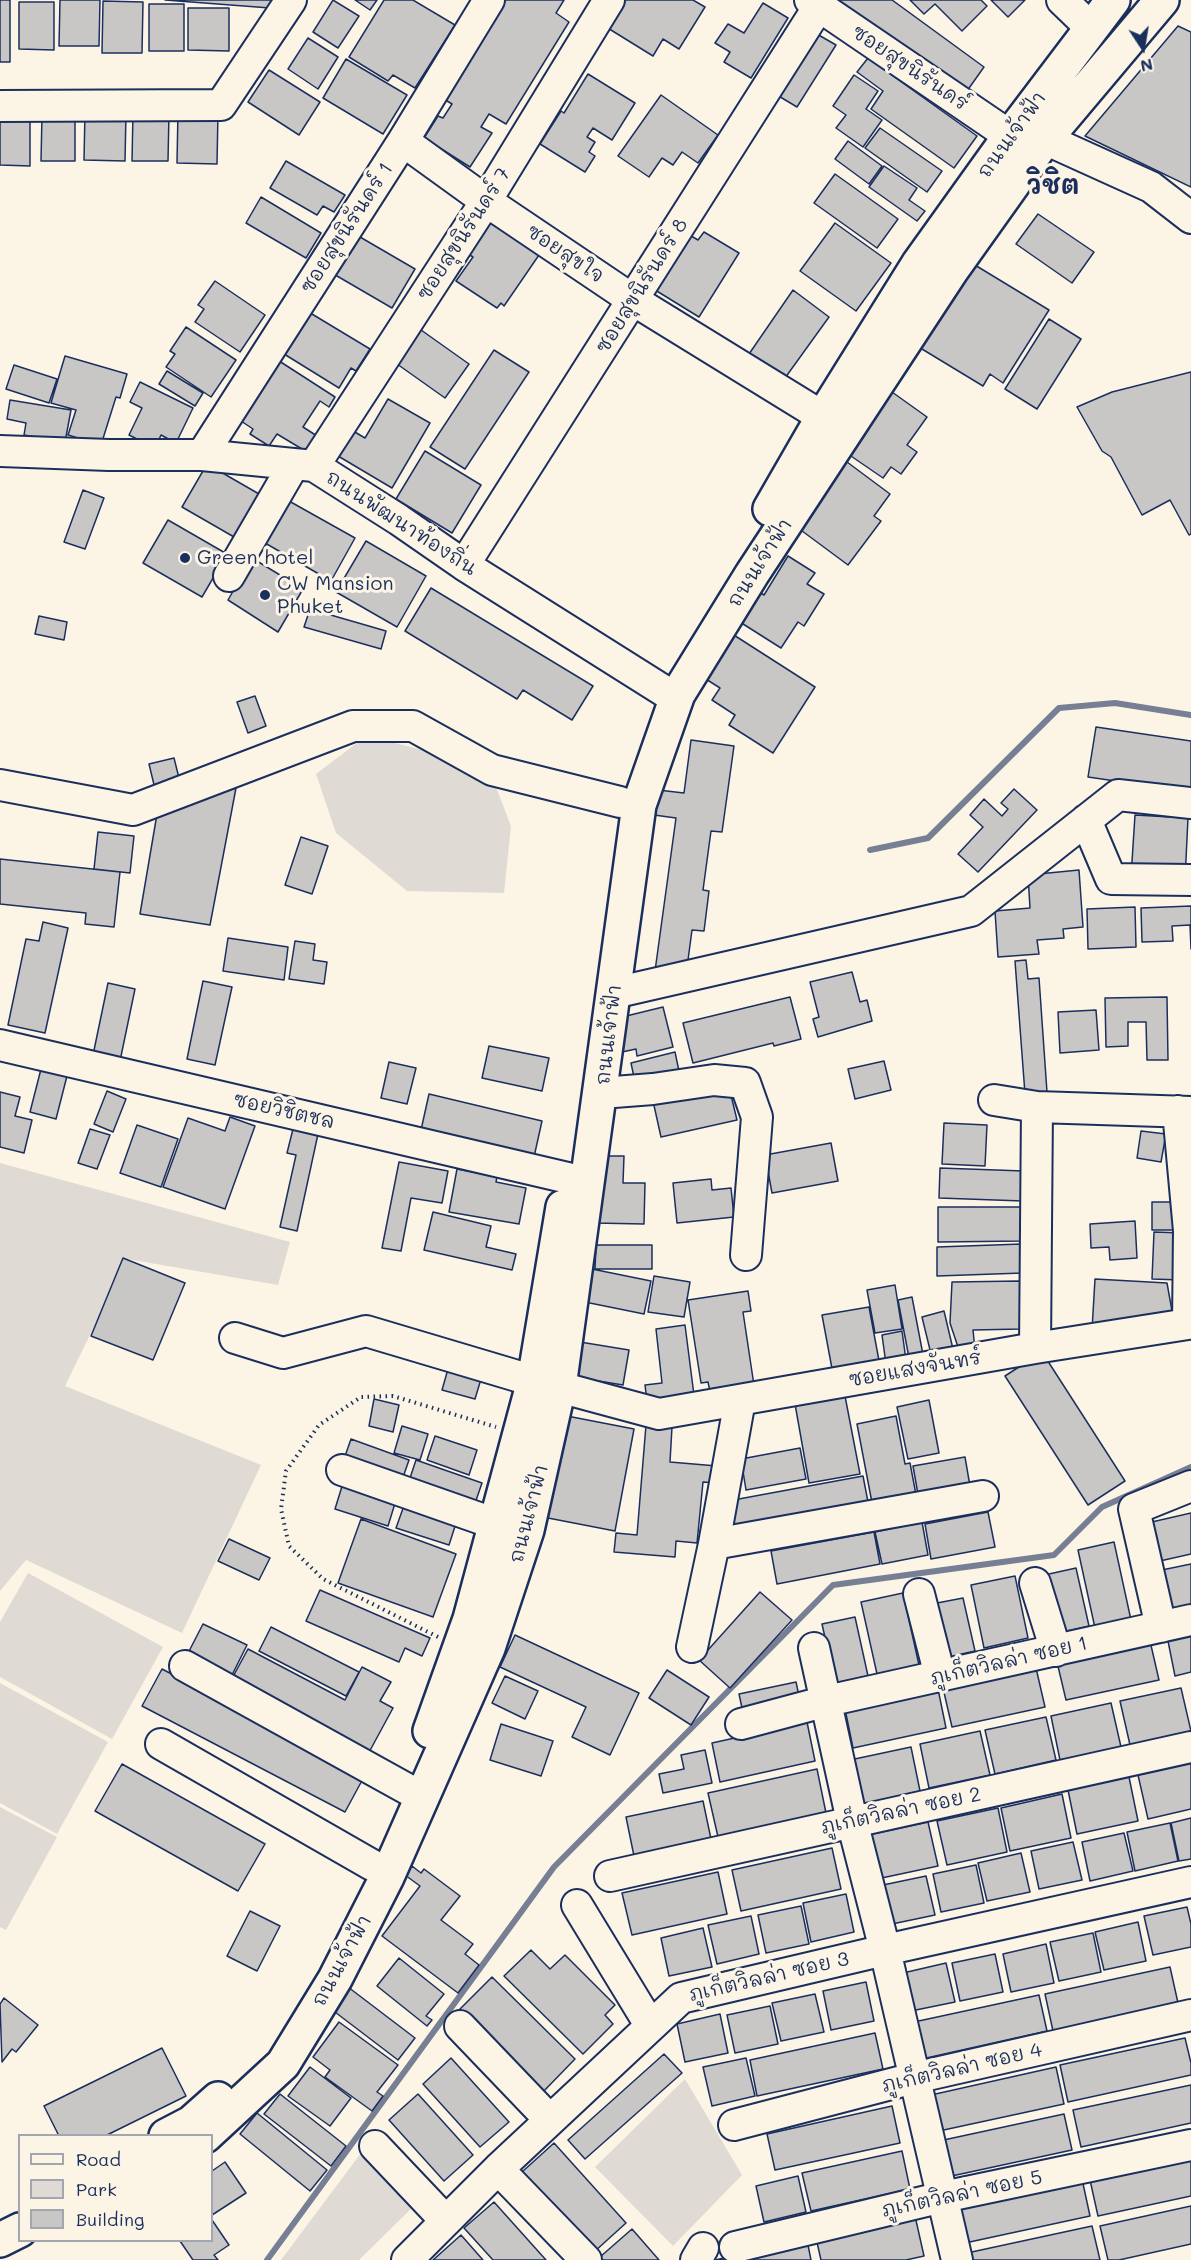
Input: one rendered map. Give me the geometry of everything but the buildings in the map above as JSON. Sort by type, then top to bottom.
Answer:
[{"type":"main road","name":"ถนนเจ้าฟ้า","points":[[207,2134],[283,2064],[335,1979],[387,1877],[488,1648],[527,1530],[547,1384],[568,1178],[591,998],[620,802],[664,691],[823,417],[919,263],[1010,136],[1113,0]]},
{"type":"main road","name":"ถนนเจ้าฟ้า","points":[[169,2134],[191,2123],[264,2058],[318,1976],[409,1790],[470,1619],[496,1524],[547,1384],[601,1093],[639,806],[678,694],[752,574],[951,271],[1045,139],[1162,0]]},
{"type":"main road","points":[[0,2215],[18,2207]]},
{"type":"main road","points":[[0,2240],[18,2231]]},
{"type":"street","points":[[0,106],[221,105],[291,0]]},
{"type":"street","name":"ซอยสุขนิรันดร์ 1","points":[[202,455],[403,141],[489,0]]},
{"type":"street","name":"ซอยสุขนิรันดร์ 7","points":[[229,576],[486,201],[609,0]]},
{"type":"street","points":[[1062,0],[1091,28]]},
{"type":"street","name":"ซอยสุขนิรันดร์","points":[[814,3],[1010,136]]},
{"type":"street","name":"ซอยสุขนิรันดร์ 8","points":[[464,566],[633,300],[814,3]]},
{"type":"street","points":[[1045,139],[1151,187],[1191,218]]},
{"type":"street","name":"ซอยสุขใจ","points":[[403,141],[486,201],[633,300],[823,417]]},
{"type":"street","name":"ถนนพัฒนาท้องถิ่น","points":[[0,451],[109,455],[202,455],[304,465],[399,520],[464,566],[664,691]]},
{"type":"street","points":[[0,785],[133,810],[352,726],[413,726],[492,770],[620,802]]},
{"type":"street","points":[[614,993],[971,911],[1118,795],[1191,803]]},
{"type":"street","points":[[1086,820],[1111,879],[1191,880]]},
{"type":"street","name":"ซอยวิชิตชล","points":[[0,1045],[568,1178]]},
{"type":"street","points":[[601,1093],[653,1089],[714,1080],[745,1083],[757,1117],[746,1255]]},
{"type":"street","points":[[994,1101],[1037,1107],[1185,1111]]},
{"type":"street","points":[[1035,1348],[1037,1107]]},
{"type":"street","name":"ซอยแสงจันทร์","points":[[235,1338],[283,1353],[366,1331],[659,1414],[1035,1348],[1188,1324],[1190,1232],[1185,1111]]},
{"type":"street","points":[[692,1647],[714,1544],[740,1400]]},
{"type":"street","points":[[342,1470],[496,1524]]},
{"type":"street","points":[[1161,1627],[1134,1509],[1191,1485]]},
{"type":"street","points":[[714,1544],[983,1496]]},
{"type":"street","points":[[1035,1583],[1056,1650]]},
{"type":"street","points":[[920,1594],[940,1676]]},
{"type":"street","name":"ภูเก็ตวิลล่า ซอย 1","points":[[741,1724],[827,1701],[1191,1620]]},
{"type":"street","points":[[814,1648],[852,1821],[885,1950],[957,2260]]},
{"type":"street","points":[[185,1666],[409,1790]]},
{"type":"street","points":[[161,1744],[372,1865]]},
{"type":"street","name":"ภูเก็ตวิลล่า ซอย 2","points":[[610,1876],[1191,1747]]},
{"type":"street","name":"ภูเก็ตวิลล่า ซอย 3","points":[[414,2258],[446,2221],[498,2169],[681,1998],[1191,1882]]},
{"type":"street","points":[[577,1905],[650,2025]]},
{"type":"street","name":"ภูเก็ตวิลล่า ซอย 4","points":[[734,2125],[914,2078],[1191,2015]]},
{"type":"street","points":[[460,2026],[550,2120]]},
{"type":"street","name":"ภูเก็ตวิลล่า ซอย 5","points":[[735,2247],[943,2197],[1191,2145]]},
{"type":"street","points":[[375,2146],[446,2221]]},
{"type":"street","points":[[498,2169],[586,2260]]},
{"type":"green space","points":[[366,736],[452,757],[494,782],[511,826],[504,893],[407,891],[336,833],[316,774]]},
{"type":"green space","points":[[0,1163],[290,1242],[278,1285],[127,1259],[65,1386],[261,1465],[182,1633],[26,1560],[0,1591]]},
{"type":"green space","points":[[28,1573],[163,1647],[112,1739],[0,1677],[0,1622]]},
{"type":"green space","points":[[0,1683],[108,1742],[57,1834],[0,1803]]},
{"type":"green space","points":[[0,1807],[57,1837],[6,1930],[0,1927]]},
{"type":"green space","points":[[685,2079],[742,2175],[673,2246],[595,2167]]},
{"type":"green space","points":[[361,2153],[415,2205],[359,2260],[281,2260]]},
{"type":"waterway","points":[[870,850],[928,838],[1059,708],[1115,703],[1191,715]]},
{"type":"waterway","points":[[267,2260],[554,1867],[833,1585],[1054,1555],[1102,1507],[1191,1467]]},
{"type":"place","name":"Green hotel","points":[[185,558]]},
{"type":"place","name":"CW Mansion Phuket","points":[[265,595]]},
{"type":"district","name":"วิชิต","points":[[1053,186]]}]
